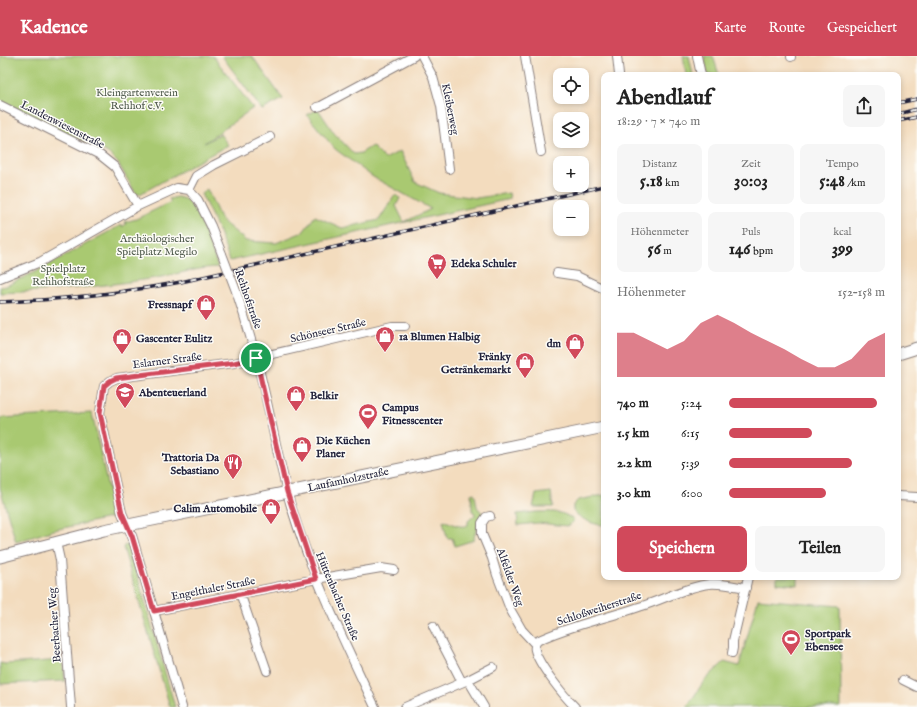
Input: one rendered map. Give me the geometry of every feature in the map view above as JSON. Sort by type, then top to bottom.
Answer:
[{"type":"main road","points":[[901,353],[917,348]]},
{"type":"main road","name":"Laufamholzstraße","points":[[0,557],[127,525],[601,428]]},
{"type":"street","points":[[316,107],[321,106],[414,56]]},
{"type":"street","name":"Kleiberweg","points":[[422,56],[433,77],[441,106],[449,169]]},
{"type":"street","points":[[525,56],[541,152]]},
{"type":"street","points":[[617,56],[619,72]]},
{"type":"street","points":[[697,56],[700,72]]},
{"type":"street","name":"Landenwiesenstraße","points":[[0,105],[100,155],[115,167],[138,206]]},
{"type":"street","points":[[0,278],[40,262],[138,206],[177,188],[189,190],[196,176],[214,165],[270,137]]},
{"type":"street","name":"Rehhofstraße","points":[[189,190],[198,200],[211,226],[247,324],[287,492]]},
{"type":"street","points":[[557,273],[577,276],[601,288]]},
{"type":"street","name":"Schönseer Straße","points":[[256,358],[392,326],[405,326]]},
{"type":"street","name":"Eslarner Straße","points":[[182,707],[132,536],[122,513],[100,413],[104,386],[116,378],[234,363],[256,358]]},
{"type":"street","name":"Hüttenbacher Straße","points":[[287,492],[316,579],[375,707]]},
{"type":"street","points":[[901,496],[917,497]]},
{"type":"street","name":"Alfelder Weg","points":[[490,516],[486,517],[482,523],[482,534],[490,552],[496,575],[510,609],[522,630],[535,644]]},
{"type":"street","name":"Beerbacher Weg","points":[[56,542],[60,560],[71,707]]},
{"type":"street","name":"Engelthaler Straße","points":[[154,611],[316,579],[381,568],[394,570]]},
{"type":"street","points":[[732,654],[733,641],[747,580]]},
{"type":"street","name":"Schloßweiherstraße","points":[[535,644],[543,638],[573,627],[640,607],[682,591],[700,586],[711,584],[731,585],[746,588]]},
{"type":"street","points":[[240,593],[267,671]]},
{"type":"street","points":[[433,626],[465,681],[484,707]]},
{"type":"street","points":[[535,644],[536,651],[544,666],[565,697],[575,707]]},
{"type":"street","points":[[405,707],[493,667]]},
{"type":"street","points":[[903,680],[917,684]]},
{"type":"green space","name":"Kleingartenverein Rehhof e.V.","points":[[0,56],[213,56],[253,108],[204,143],[220,134],[228,145],[140,194],[136,194],[118,163],[108,153],[0,101]]},
{"type":"green space","points":[[222,56],[252,56],[283,99],[262,110]]},
{"type":"green space","points":[[683,56],[689,56],[692,72],[686,72]]},
{"type":"green space","points":[[704,56],[713,56],[718,72],[707,72]]},
{"type":"green space","points":[[318,109],[334,133],[354,154],[361,153],[372,146],[385,159],[400,151],[415,182],[439,193],[477,198],[509,193],[510,199],[230,261],[217,227],[201,194],[207,189],[221,220],[246,241],[276,243],[303,232],[315,216],[342,228],[379,220],[395,195],[400,198],[396,206],[404,222],[431,209],[373,177],[335,149],[307,115]]},
{"type":"green space","name":"Archäologischer Spielplatz Megilo","points":[[177,197],[183,198],[187,201],[194,210],[202,225],[218,267],[200,269],[158,278],[112,284],[56,290],[0,293],[0,287],[6,286],[37,271],[121,225],[122,227],[126,224],[125,222],[136,219],[171,202],[169,199]]},
{"type":"green space","points":[[92,413],[114,517],[54,530],[16,542],[0,488],[0,418]]},
{"type":"green space","points":[[551,492],[553,507],[533,507],[536,494]]},
{"type":"green space","points":[[474,493],[477,507],[484,515],[476,530],[474,540],[455,546],[452,538],[447,538],[443,521],[458,526],[468,525],[468,521],[475,515],[472,511],[471,494]]},
{"type":"green space","points":[[601,496],[601,525],[587,521],[573,511],[573,505],[578,500]]},
{"type":"green space","points":[[536,512],[561,513],[570,517],[574,521],[568,526],[538,523],[518,525],[517,514]]},
{"type":"green space","points":[[125,545],[129,546],[175,707],[170,707],[123,547]]},
{"type":"green space","points":[[777,580],[798,580],[798,585],[777,583]]},
{"type":"green space","name":"Sportpark Ebensee","points":[[758,599],[840,606],[841,707],[687,707],[704,681],[724,662],[739,666]]},
{"type":"green space","points":[[63,660],[65,681],[0,684],[0,663],[5,664]]},
{"type":"railway","points":[[901,102],[917,99]]},
{"type":"railway","points":[[901,113],[917,109]]},
{"type":"railway","points":[[901,120],[917,117]]},
{"type":"railway","points":[[0,302],[46,300],[181,282],[601,187]]},
{"type":"place","name":"Edeka Schuler","points":[[437,280]]},
{"type":"place","name":"Fressnapf","points":[[206,321]]},
{"type":"place","name":"1a Blumen Halbig","points":[[385,353]]},
{"type":"place","name":"Gascenter Eulitz","points":[[122,355]]},
{"type":"place","name":"dm","points":[[575,360]]},
{"type":"place","name":"Fränky Getränkemarkt","points":[[525,379]]},
{"type":"place","name":"Abenteuerland","points":[[125,409]]},
{"type":"place","name":"Belkir","points":[[296,412]]},
{"type":"place","name":"Campus Fitnesscenter","points":[[368,430]]},
{"type":"place","name":"Die Küchen Planer","points":[[302,463]]},
{"type":"place","name":"Trattoria Da Sebastiano","points":[[233,480]]},
{"type":"place","name":"Calim Automobile","points":[[271,525]]},
{"type":"place","name":"Sportpark Ebensee","points":[[791,656]]},
{"type":"route","points":[[256,358],[287,492],[293,514],[316,579],[154,611],[132,536],[122,513],[103,428],[100,413],[104,386],[116,378],[234,363],[256,358]]},
{"type":"park label","name":"Spielplatz Rehhofstraße","points":[[63,274]]}]
